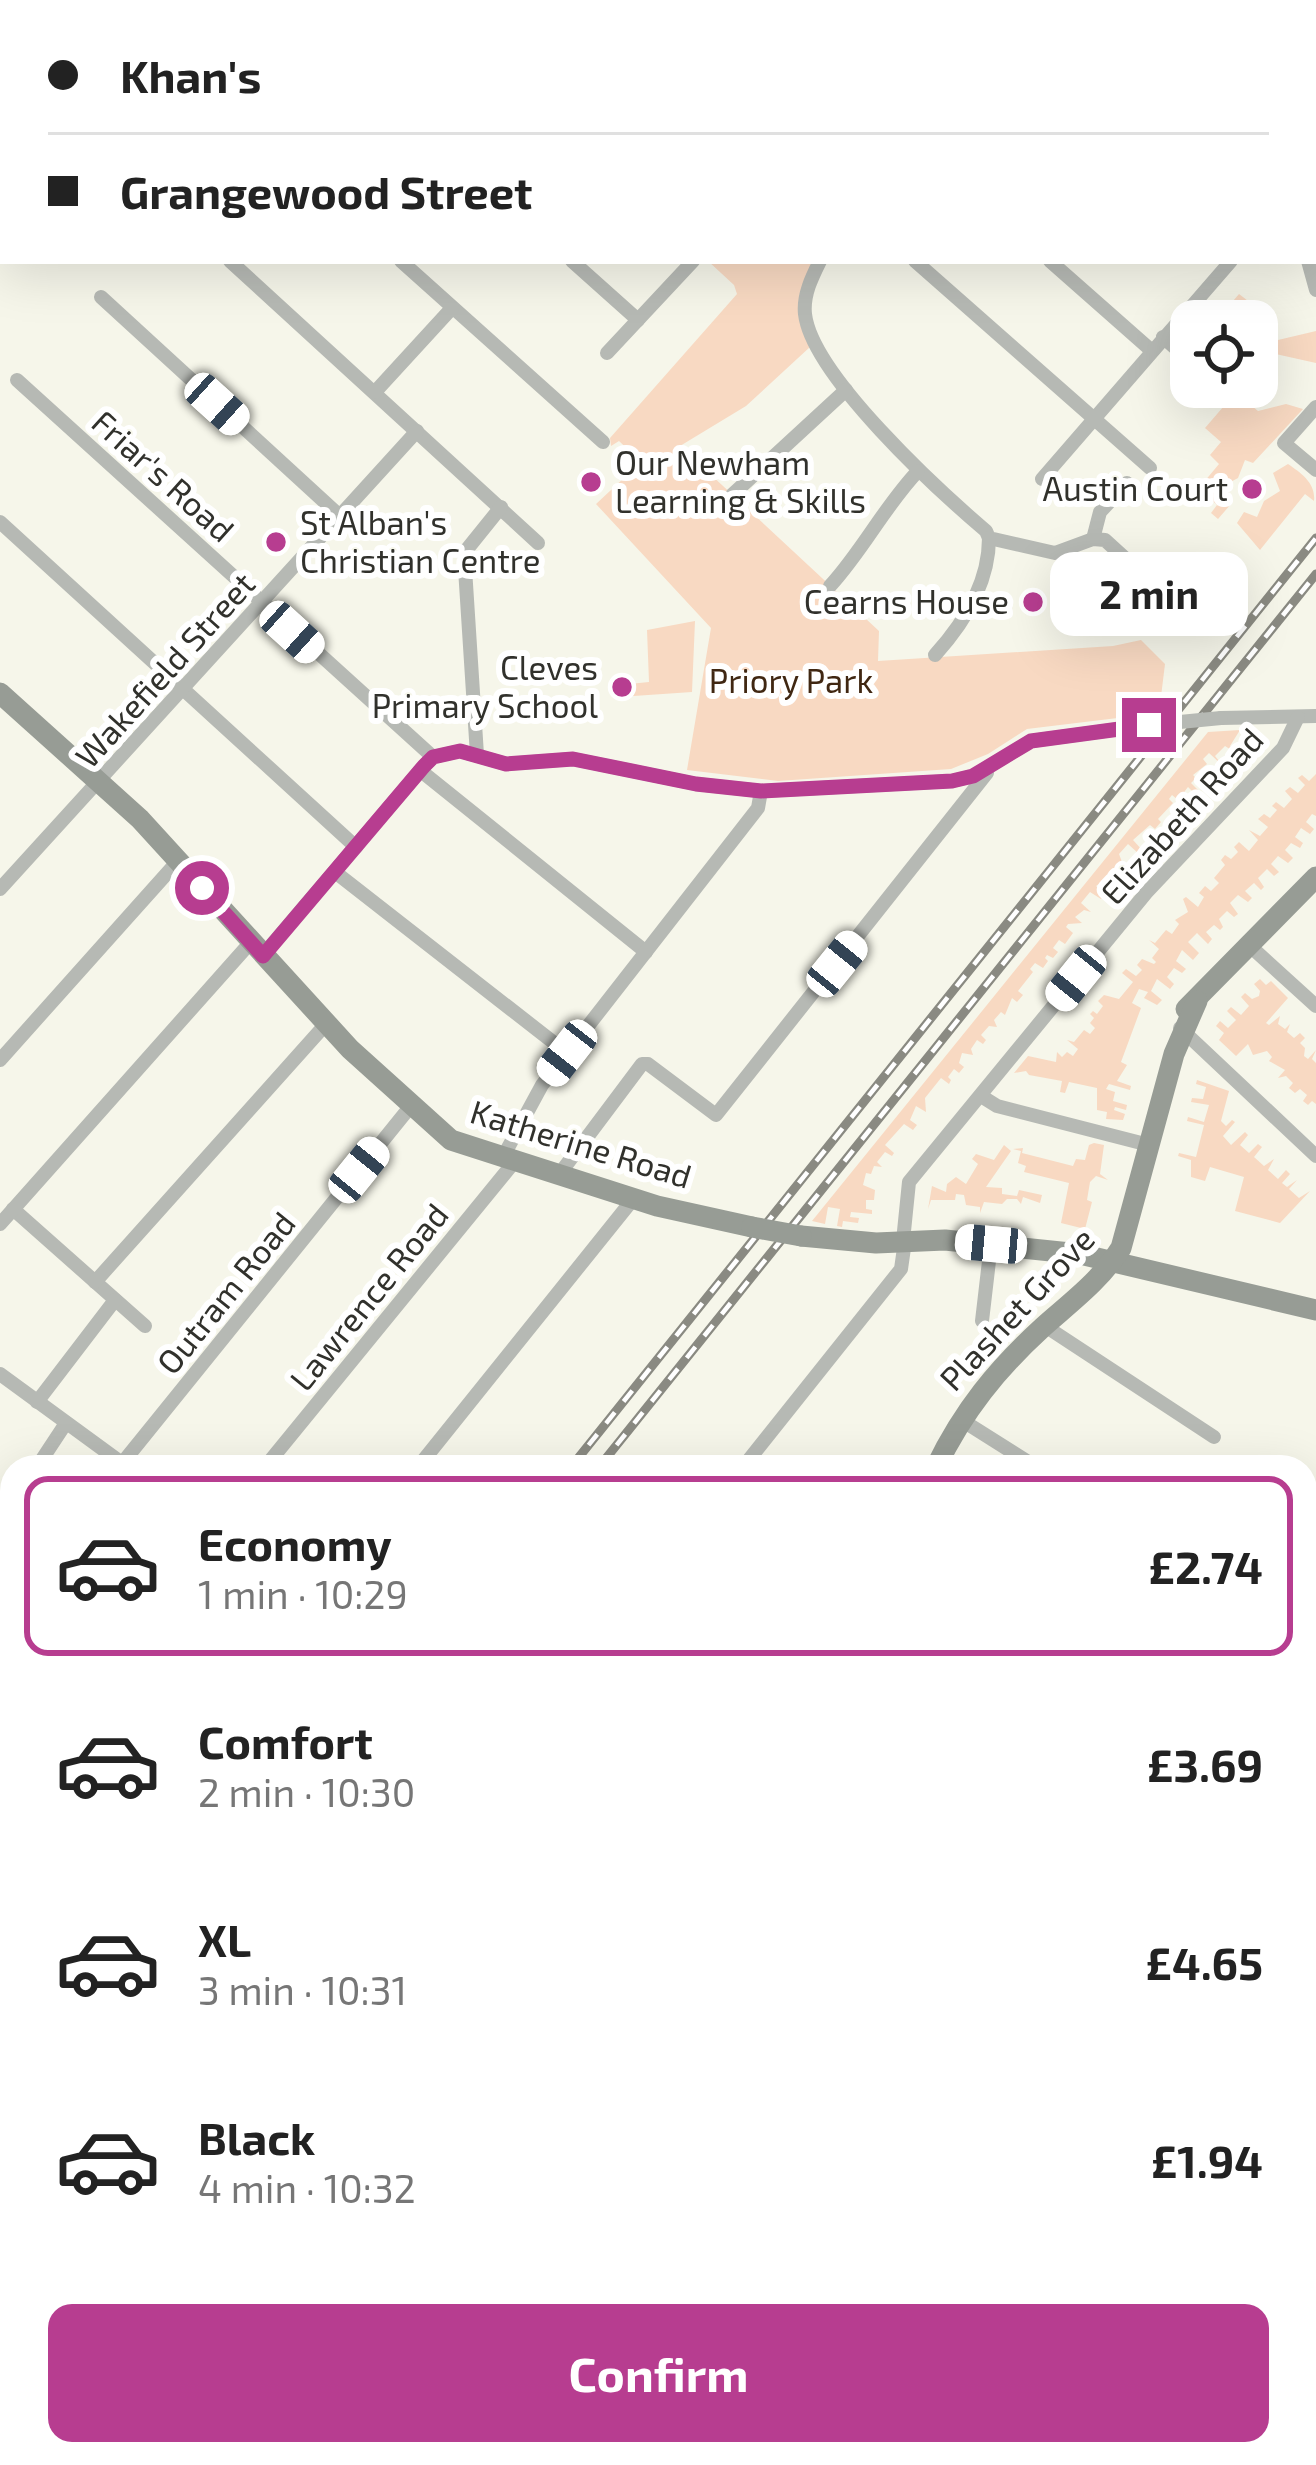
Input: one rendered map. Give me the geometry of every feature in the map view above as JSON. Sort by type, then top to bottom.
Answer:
[{"type":"main road","name":"Katherine Road","points":[[0,693],[100,782],[326,1024],[451,1141],[634,1198],[752,1227],[872,1243],[991,1244],[1113,1261],[1316,1310]]},
{"type":"main road","name":"Plashet Grove","points":[[942,1455],[985,1384],[1113,1261],[1124,1239],[1180,1028],[1197,1001],[1316,878]]},
{"type":"street","points":[[233,264],[538,543]]},
{"type":"street","points":[[404,264],[603,442]]},
{"type":"street","points":[[575,264],[638,320]]},
{"type":"street","points":[[607,353],[690,264]]},
{"type":"street","points":[[819,264],[805,302],[805,317],[816,342],[846,390],[918,471],[989,538],[986,567],[968,613],[935,655]]},
{"type":"street","points":[[917,264],[1150,468]]},
{"type":"street","points":[[1053,264],[1152,351]]},
{"type":"street","points":[[1042,479],[1228,264]]},
{"type":"street","points":[[101,297],[341,517]]},
{"type":"street","points":[[375,392],[452,308]]},
{"type":"street","points":[[1163,338],[1170,344]]},
{"type":"street","name":"Friar's Road","points":[[16,380],[433,757]]},
{"type":"street","points":[[732,495],[846,390]]},
{"type":"street","points":[[1316,407],[1284,443],[1316,470]]},
{"type":"street","name":"Wakefield Street","points":[[2,883],[100,782],[417,431]]},
{"type":"street","points":[[830,586],[918,471]]},
{"type":"street","points":[[1093,538],[1100,512],[1126,483]]},
{"type":"street","points":[[477,755],[464,553],[501,507]]},
{"type":"street","points":[[0,521],[356,847]]},
{"type":"street","points":[[989,538],[1055,553],[1093,538],[1114,545],[1184,612]]},
{"type":"street","points":[[0,1224],[335,872],[433,757],[460,751],[506,764],[573,759],[696,784],[761,791],[952,781],[973,776],[1031,741],[1221,718],[1316,716]]},
{"type":"street","name":"Elizabeth Road","points":[[753,1455],[901,1269],[909,1182],[1146,893],[1282,748],[1298,717]]},
{"type":"street","points":[[558,1176],[642,1064],[716,1115],[994,764]]},
{"type":"street","points":[[421,772],[646,952]]},
{"type":"street","name":"Lawrence Road","points":[[275,1455],[509,1159],[527,1106],[758,808],[761,791]]},
{"type":"street","points":[[0,1060],[178,861]]},
{"type":"street","points":[[335,872],[567,1053]]},
{"type":"street","points":[[1250,946],[1316,1006]]},
{"type":"street","points":[[95,1282],[326,1024]]},
{"type":"street","points":[[1180,1028],[1316,1156]]},
{"type":"street","points":[[981,1096],[997,1106],[1149,1145]]},
{"type":"street","name":"Outram Road","points":[[131,1455],[410,1107]]},
{"type":"street","points":[[428,1455],[634,1198]]},
{"type":"street","points":[[13,1209],[145,1326]]},
{"type":"street","points":[[982,1322],[991,1244]]},
{"type":"street","points":[[38,1402],[115,1300]]},
{"type":"street","points":[[1045,1326],[1214,1436]]},
{"type":"street","points":[[0,1374],[66,1423],[45,1455]]},
{"type":"street","points":[[960,1419],[1017,1455]]},
{"type":"street","name":"Outram Road","points":[[66,1423],[110,1455]]},
{"type":"green space","name":"Priory Park","points":[[711,264],[812,264],[799,297],[810,347],[746,406],[680,446],[879,631],[878,661],[1113,646],[1141,640],[1165,664],[1159,713],[1027,729],[988,754],[951,769],[778,781],[687,770],[711,628],[596,504],[641,462],[619,441],[611,446],[610,438],[737,294]]},
{"type":"green space","points":[[1316,331],[1316,363],[1278,355],[1278,340]]},
{"type":"green space","points":[[1286,404],[1303,409],[1253,463],[1245,460],[1238,478],[1223,486],[1231,504],[1218,519],[1211,513],[1217,505],[1199,488],[1219,464],[1210,455],[1221,442],[1205,428],[1222,408],[1258,411]]},
{"type":"green space","points":[[1288,464],[1310,484],[1314,501],[1305,494],[1260,550],[1237,523],[1244,512],[1257,517],[1264,501],[1280,491],[1273,473]]},
{"type":"green space","points":[[695,621],[692,692],[619,697],[619,685],[649,682],[647,630]]},
{"type":"green space","points":[[1240,730],[1230,746],[1236,753],[1225,746],[1215,756],[1223,766],[1209,753],[1203,759],[1207,764],[1193,775],[1196,778],[1191,783],[1199,791],[1196,795],[1188,787],[1178,800],[1172,795],[1173,803],[1155,829],[1150,825],[1133,840],[1143,851],[1139,854],[1128,844],[1119,854],[1122,862],[1096,886],[1105,894],[1101,899],[1090,892],[1081,903],[1091,912],[1084,910],[1075,917],[1082,923],[1068,924],[1073,933],[1065,944],[1059,940],[1053,948],[1058,952],[1053,958],[1047,955],[1043,968],[1035,963],[1030,969],[1033,972],[1018,991],[1023,995],[1017,1002],[1012,998],[1005,1015],[1001,1012],[994,1020],[997,1027],[989,1026],[981,1035],[986,1040],[983,1044],[977,1040],[973,1055],[962,1053],[959,1063],[964,1067],[959,1073],[954,1069],[949,1084],[941,1078],[925,1098],[926,1112],[916,1106],[910,1120],[917,1125],[913,1130],[904,1124],[885,1145],[894,1153],[885,1152],[877,1162],[882,1167],[874,1166],[871,1174],[866,1173],[863,1185],[875,1190],[874,1200],[866,1200],[872,1214],[851,1212],[858,1223],[843,1221],[842,1227],[837,1226],[840,1209],[828,1207],[825,1224],[812,1221],[1208,732]]},
{"type":"green space","points":[[1316,774],[1316,816],[1312,814],[1306,822],[1314,829],[1310,834],[1301,828],[1295,837],[1303,843],[1300,848],[1291,843],[1285,850],[1293,858],[1288,863],[1278,856],[1271,864],[1279,872],[1274,876],[1267,869],[1258,878],[1264,887],[1261,890],[1254,883],[1245,891],[1252,898],[1248,902],[1238,895],[1230,903],[1238,914],[1234,917],[1227,911],[1219,919],[1220,930],[1214,925],[1206,932],[1212,939],[1208,944],[1197,933],[1188,942],[1199,953],[1193,960],[1182,950],[1176,961],[1186,969],[1182,973],[1174,968],[1167,977],[1174,984],[1170,989],[1157,979],[1151,991],[1162,1000],[1157,1005],[1144,998],[1148,992],[1139,989],[1132,1003],[1141,1008],[1121,1062],[1127,1065],[1117,1081],[1131,1086],[1130,1090],[1109,1084],[1106,1089],[1115,1092],[1113,1101],[1127,1105],[1126,1110],[1114,1110],[1125,1114],[1123,1120],[1106,1119],[1107,1112],[1097,1110],[1097,1088],[1069,1082],[1065,1093],[1060,1092],[1062,1081],[1026,1071],[1014,1073],[1028,1056],[1056,1062],[1057,1052],[1062,1057],[1067,1052],[1073,1056],[1078,1049],[1067,1040],[1074,1042],[1084,1030],[1090,1034],[1095,1028],[1090,1014],[1097,1014],[1103,1006],[1098,1001],[1104,995],[1119,999],[1133,982],[1122,973],[1126,969],[1136,976],[1142,970],[1137,965],[1142,959],[1156,962],[1152,958],[1159,949],[1149,940],[1155,943],[1166,930],[1172,934],[1179,924],[1175,920],[1188,912],[1183,899],[1198,907],[1205,886],[1211,891],[1219,883],[1214,878],[1225,865],[1221,860],[1225,855],[1231,859],[1239,842],[1249,851],[1258,840],[1249,830],[1260,836],[1268,827],[1258,819],[1264,814],[1270,818],[1277,810],[1272,806],[1276,802],[1284,808],[1292,799],[1285,791],[1290,787],[1298,793],[1305,785],[1298,778],[1302,775],[1309,781]]},
{"type":"green space","points":[[1260,979],[1266,985],[1271,981],[1288,998],[1266,1023],[1280,1016],[1278,1024],[1285,1029],[1290,1024],[1287,1032],[1305,1038],[1300,1043],[1304,1056],[1308,1059],[1316,1050],[1312,1059],[1316,1063],[1316,1104],[1308,1105],[1303,1101],[1307,1095],[1289,1088],[1293,1083],[1286,1076],[1278,1078],[1285,1070],[1269,1061],[1272,1057],[1267,1051],[1253,1055],[1248,1044],[1236,1056],[1219,1040],[1224,1033],[1216,1026],[1220,1021],[1228,1028],[1236,1020],[1227,1011],[1231,1007],[1241,1015],[1249,1006],[1241,997],[1245,993],[1252,999],[1259,996],[1254,984]]},
{"type":"green space","points":[[1197,1080],[1229,1091],[1221,1121],[1226,1126],[1235,1122],[1223,1136],[1231,1145],[1245,1132],[1248,1135],[1240,1145],[1249,1153],[1258,1144],[1262,1147],[1254,1157],[1264,1166],[1274,1159],[1268,1170],[1278,1179],[1286,1170],[1290,1174],[1282,1183],[1287,1187],[1297,1180],[1289,1189],[1299,1198],[1310,1191],[1280,1223],[1235,1211],[1244,1177],[1210,1167],[1205,1181],[1191,1177],[1191,1160],[1178,1156],[1196,1157],[1204,1125],[1187,1121],[1188,1117],[1204,1122],[1209,1105],[1191,1102],[1192,1098],[1203,1099],[1206,1087],[1196,1084]]},
{"type":"green space","points":[[1094,1143],[1104,1145],[1100,1174],[1108,1180],[1096,1176],[1090,1182],[1087,1200],[1092,1202],[1085,1229],[1061,1223],[1069,1183],[1024,1172],[1026,1166],[1018,1163],[1021,1151],[1013,1149],[1023,1148],[1022,1153],[1073,1166],[1076,1159],[1085,1160]]},
{"type":"green space","points":[[1004,1145],[1011,1151],[986,1187],[1002,1188],[1002,1194],[1017,1196],[1019,1190],[1042,1195],[1040,1203],[1023,1197],[1021,1204],[1017,1199],[1002,1204],[984,1202],[980,1213],[980,1207],[966,1205],[964,1195],[956,1194],[955,1200],[931,1200],[928,1209],[932,1186],[946,1192],[947,1184],[956,1177],[966,1184],[978,1164],[972,1159],[976,1154],[994,1160]]},
{"type":"railway","points":[[581,1455],[1316,538]]},
{"type":"railway","points":[[609,1455],[1316,574]]},
{"type":"place","name":"Our Newham Learning & Skills","points":[[591,482]]},
{"type":"place","name":"Austin Court","points":[[1252,489]]},
{"type":"place","name":"St Alban's Christian Centre","points":[[276,542]]},
{"type":"place","name":"Cearns House","points":[[1033,602]]},
{"type":"place","name":"Cleves Primary School","points":[[622,687]]},
{"type":"route","points":[[202,888],[263,956],[424,766],[445,752],[460,751],[506,764],[573,759],[696,784],[761,791],[952,781],[973,776],[1031,741],[1149,725]]}]
